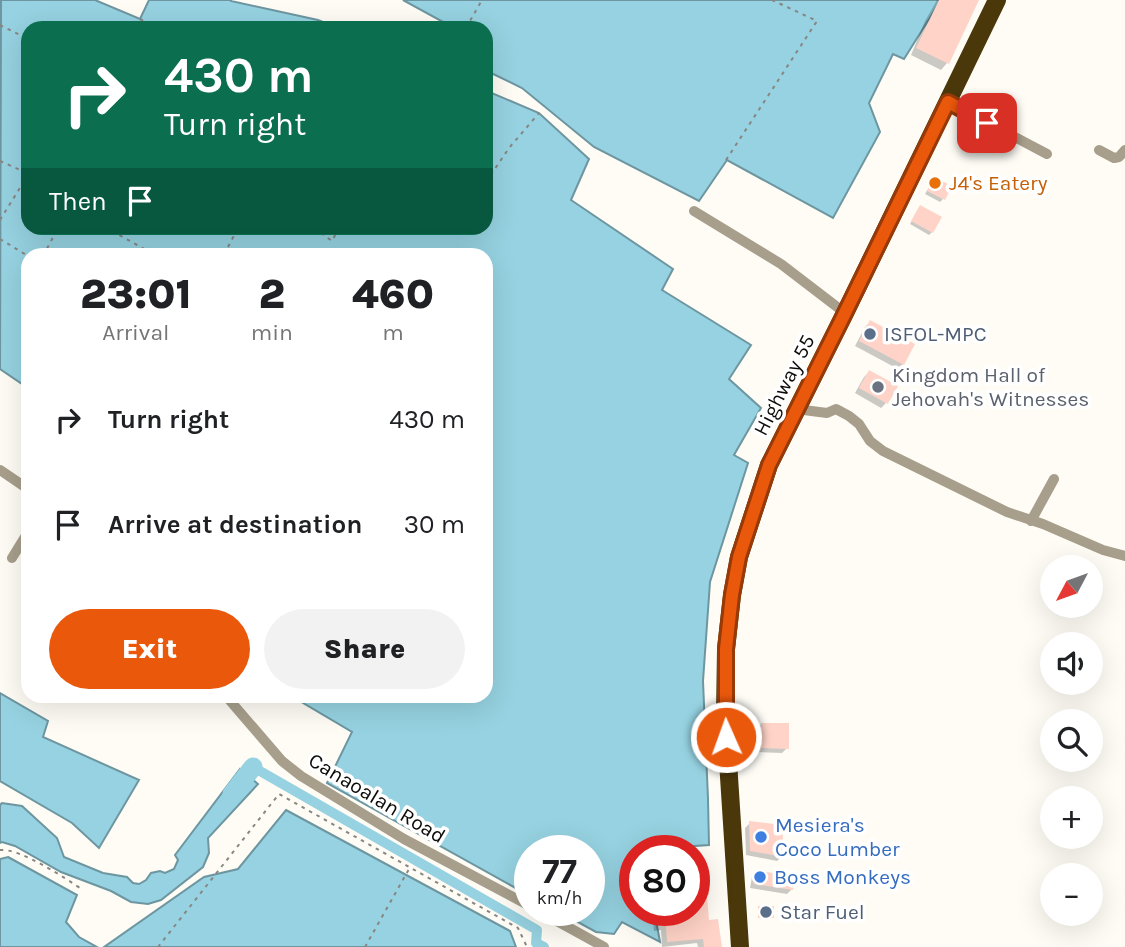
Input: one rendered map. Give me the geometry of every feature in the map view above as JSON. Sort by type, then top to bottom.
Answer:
[{"type":"highway","name":"Highway 55","points":[[740,947],[725,715],[726,649],[739,557],[769,465],[997,0]]},
{"type":"street","points":[[948,102],[1047,154]]},
{"type":"street","points":[[1099,150],[1114,158],[1119,157],[1125,150]]},
{"type":"street","points":[[694,211],[781,264],[845,313]]},
{"type":"street","points":[[796,409],[827,413],[836,409],[859,424],[870,441],[883,451],[1007,512],[1102,550],[1125,556]]},
{"type":"street","points":[[0,470],[21,484]]},
{"type":"street","points":[[1031,521],[1054,479]]},
{"type":"street","points":[[12,558],[21,543]]},
{"type":"street","name":"Canaoalan Road","points":[[232,703],[282,761],[301,776],[404,839],[514,897]]},
{"type":"street","points":[[566,926],[604,947]]},
{"type":"path","points":[[470,21],[482,0]]},
{"type":"path","points":[[726,160],[817,21],[772,0]]},
{"type":"path","points":[[140,19],[144,21]]},
{"type":"path","points":[[0,25],[21,36]]},
{"type":"path","points":[[493,172],[539,113]]},
{"type":"path","points":[[0,161],[21,171]]},
{"type":"path","points":[[0,220],[21,185]]},
{"type":"path","points":[[0,208],[6,210]]},
{"type":"path","points":[[119,235],[143,248]]},
{"type":"path","points":[[228,247],[234,235]]},
{"type":"path","points":[[0,239],[21,252]]},
{"type":"path","points":[[158,947],[279,794],[518,928],[527,947]]},
{"type":"path","points":[[0,850],[20,853],[83,890]]},
{"type":"path","points":[[365,947],[410,868]]},
{"type":"water","points":[[1,0],[95,0],[140,19],[149,0],[231,0],[320,21],[21,21],[21,235],[493,235],[493,94],[539,113],[589,159],[571,200],[673,269],[662,290],[751,345],[729,379],[761,408],[734,455],[748,463],[710,582],[703,681],[709,835],[619,835],[619,926],[614,934],[596,932],[585,926],[605,926],[605,835],[514,835],[514,887],[327,783],[352,732],[303,703],[493,703],[493,248],[21,248],[21,383],[0,369]]},
{"type":"water","points":[[403,0],[941,0],[904,59],[893,54],[869,103],[880,132],[833,218],[727,160],[699,201],[594,147],[522,88],[493,74],[493,21],[441,21]]},
{"type":"water","points":[[0,693],[48,721],[43,737],[139,780],[99,848],[72,823],[0,781]]},
{"type":"water","points":[[240,769],[258,784],[208,838],[209,853],[203,867],[161,900],[148,904],[131,902],[111,891],[61,872],[15,846],[0,843],[0,805],[22,806],[57,838],[64,857],[103,873],[127,877],[133,883],[139,884],[151,873],[165,873],[174,869],[178,860],[175,855]]},
{"type":"water","points":[[286,810],[510,931],[516,947],[104,947],[204,877],[238,869]]},
{"type":"water","points":[[8,857],[77,895],[66,922],[79,937],[97,947],[0,947],[0,859]]},
{"type":"water","points":[[630,926],[657,926],[660,942]]},
{"type":"building","points":[[939,0],[979,0],[949,64],[916,48]]},
{"type":"building","points":[[934,177],[952,186],[945,200],[927,191]]},
{"type":"building","points":[[920,205],[942,217],[933,233],[911,221]]},
{"type":"building","points":[[870,320],[915,344],[904,365],[859,341]]},
{"type":"building","name":"Kingdom Hall of Jehovah's Witnesses","points":[[869,370],[898,386],[888,404],[859,388]]},
{"type":"building","points":[[761,723],[789,723],[789,749],[761,748]]},
{"type":"building","points":[[749,821],[782,825],[784,857],[750,851]]},
{"type":"building","points":[[756,870],[795,877],[793,890],[754,884]]},
{"type":"building","name":"Star Fuel","points":[[758,906],[774,906],[774,918],[758,918]]},
{"type":"building","points":[[718,919],[722,947],[704,947],[703,939],[667,942],[666,926],[710,926],[710,920]]},
{"type":"waterway","points":[[253,767],[537,930],[536,943],[544,947]]},
{"type":"waterway","points":[[232,794],[253,767]]},
{"type":"place","name":"J4's Eatery","points":[[935,183]]},
{"type":"place","name":"ISFOL-MPC","points":[[870,334]]},
{"type":"place","name":"Kingdom Hall of Jehovah's Witnesses","points":[[878,387]]},
{"type":"place","name":"Mesiera's Coco Lumber","points":[[761,837]]},
{"type":"place","name":"Boss Monkeys","points":[[760,877]]},
{"type":"place","name":"Star Fuel","points":[[766,912]]},
{"type":"route","points":[[726,737],[726,649],[732,595],[739,557],[769,465],[948,102],[987,123]]}]
